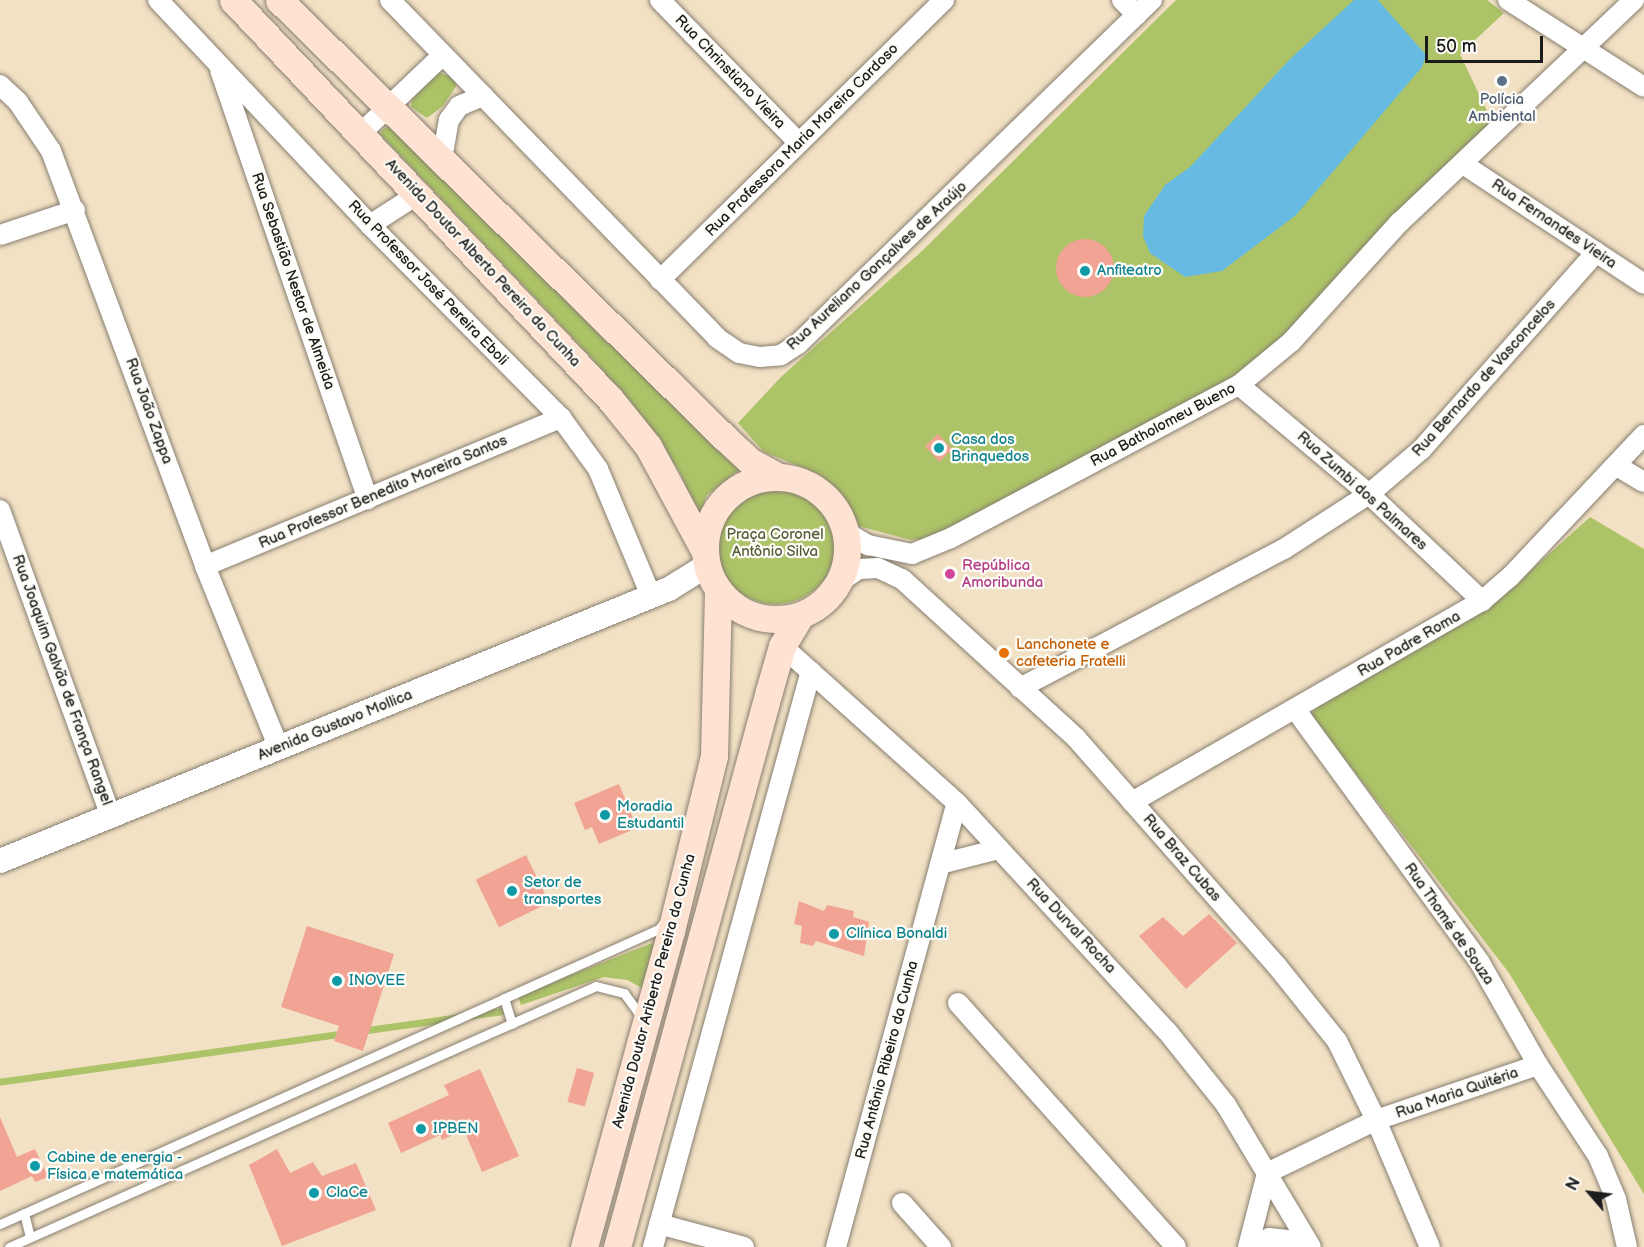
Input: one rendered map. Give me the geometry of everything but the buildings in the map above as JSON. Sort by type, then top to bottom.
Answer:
[{"type":"main road","name":"Avenida Doutor Alberto Pereira da Cunha","points":[[233,0],[611,400],[648,446],[711,573]]},
{"type":"main road","points":[[279,0],[751,462],[777,476],[799,480],[819,490],[836,508],[846,531],[846,560],[838,583],[822,602],[800,616],[760,618],[740,610],[711,573],[712,514],[729,493],[751,480],[777,476]]},
{"type":"main road","name":"Avenida Doutor Ariberto Pereira da Cunha","points":[[584,1247],[678,904],[714,756],[711,573]]},
{"type":"main road","name":"Avenida Doutor Ariberto Pereira da Cunha","points":[[617,1247],[783,646],[800,616]]},
{"type":"street","name":"Rua Professor José Pereira Eboli","points":[[158,0],[370,225],[561,418],[598,469],[660,593]]},
{"type":"street","name":"Rua Aureliano Gonçalves de Araújo","points":[[390,0],[717,338],[739,353],[760,357],[781,355],[798,344],[1152,0]]},
{"type":"street","name":"Rua Chrinstiano Vieira","points":[[660,0],[799,143]]},
{"type":"street","points":[[1122,0],[1137,15]]},
{"type":"street","points":[[1508,0],[1644,87]]},
{"type":"street","name":"Rua Batholomeu Bueno","points":[[846,531],[889,552],[912,555],[1239,385],[1291,342],[1400,222],[1587,49],[1634,0]]},
{"type":"street","name":"Rua Professora Maria Moreira Cardoso","points":[[660,280],[940,1]]},
{"type":"street","points":[[361,133],[443,55]]},
{"type":"street","name":"Rua Sebastião Nestor de Almeida","points":[[218,63],[368,499]]},
{"type":"street","name":"Rua João Zappa","points":[[0,86],[18,102],[51,151],[75,210],[205,566],[279,748]]},
{"type":"street","points":[[442,159],[449,120],[459,106],[483,96]]},
{"type":"street","name":"Rua Fernandes Vieira","points":[[1463,164],[1644,284]]},
{"type":"street","points":[[370,225],[418,194]]},
{"type":"street","points":[[0,235],[75,210]]},
{"type":"street","name":"Rua Bernardo de Vasconcelos","points":[[1020,688],[1284,549],[1369,494],[1422,449],[1596,252]]},
{"type":"street","name":"Rua Zumbi dos Palmares","points":[[1239,385],[1369,494],[1482,601]]},
{"type":"street","name":"Rua Professor Benedito Moreira Santos","points":[[205,566],[561,418]]},
{"type":"street","name":"Rua Padre Roma","points":[[1132,802],[1482,601],[1510,577],[1644,435]]},
{"type":"street","points":[[1617,466],[1644,482]]},
{"type":"street","name":"Rua Joaquim Galvão de França Rangel","points":[[0,510],[111,816]]},
{"type":"street","points":[[921,596],[914,567],[925,549]]},
{"type":"street","name":"Rua Braz Cubas","points":[[838,583],[859,569],[878,568],[902,579],[1076,738],[1277,966],[1337,1041],[1376,1120],[1430,1247]]},
{"type":"street","name":"Avenida Gustavo Mollica","points":[[0,861],[711,573]]},
{"type":"street","name":"Rua Durval Rocha","points":[[783,646],[957,803],[1167,1031],[1226,1105],[1310,1244]]},
{"type":"street","points":[[653,1247],[811,671]]},
{"type":"street","name":"Rua Thomé de Souza","points":[[1295,709],[1480,963],[1538,1065],[1598,1156],[1616,1199],[1627,1247]]},
{"type":"street","name":"Rua Antônio Ribeiro da Cunha","points":[[836,1247],[957,803]]},
{"type":"street","points":[[940,864],[999,849]]},
{"type":"street","points":[[958,1003],[1176,1247]]},
{"type":"street","name":"Rua Maria Quitéria","points":[[1267,1173],[1376,1120],[1538,1065]]},
{"type":"street","points":[[1248,1247],[1267,1173]]},
{"type":"street","points":[[902,1203],[941,1247]]},
{"type":"street","points":[[659,1224],[744,1247]]},
{"type":"street","points":[[1259,1247],[1269,1238],[1310,1244]]},
{"type":"lane","points":[[0,1224],[659,929],[678,904]]},
{"type":"lane","points":[[9,1247],[596,987],[624,993],[646,1023]]},
{"type":"lane","points":[[504,998],[512,1024]]},
{"type":"lane","points":[[24,1213],[30,1237]]},
{"type":"green space","points":[[1176,0],[1487,0],[1504,13],[1460,54],[1495,128],[1306,318],[1239,377],[937,538],[911,540],[858,526],[821,475],[764,452],[738,423],[782,376],[923,250]]},
{"type":"green space","points":[[437,72],[452,77],[457,85],[443,106],[427,118],[411,107],[412,99]]},
{"type":"green space","points":[[392,124],[743,467],[707,495],[699,515],[679,471],[646,421],[590,356],[381,135],[382,130]]},
{"type":"green space","name":"Praça Coronel Antônio Silva","points":[[775,480],[799,485],[819,498],[832,518],[837,542],[832,566],[819,586],[799,599],[775,604],[751,599],[731,586],[718,566],[713,542],[718,518],[731,498],[751,485]]},
{"type":"green space","points":[[1590,517],[1644,549],[1644,1194],[1509,973],[1311,715],[1318,706],[1488,609]]},
{"type":"green space","points":[[657,941],[644,989],[627,980],[604,977],[521,1005],[518,996]]},
{"type":"green space","points":[[503,1008],[504,1015],[0,1086],[0,1079]]},
{"type":"water","points":[[1354,0],[1378,0],[1426,55],[1422,67],[1296,215],[1222,271],[1185,277],[1150,253],[1143,236],[1144,216],[1165,185],[1190,167],[1290,59]]},
{"type":"place","name":"Polícia Ambiental","points":[[1502,81]]},
{"type":"place","name":"Anfiteatro","points":[[1085,271]]},
{"type":"place","name":"Casa dos Brinquedos","points":[[939,448]]},
{"type":"place","name":"República Amoribunda","points":[[950,574]]},
{"type":"place","name":"Lanchonete e cafeteria Fratelli","points":[[1004,653]]},
{"type":"place","name":"Moradia Estudantil","points":[[605,815]]},
{"type":"place","name":"Setor de transportes","points":[[512,891]]},
{"type":"place","name":"Clínica Bonaldi","points":[[834,934]]},
{"type":"place","name":"INOVEE","points":[[337,981]]},
{"type":"place","name":"IPBEN","points":[[421,1129]]},
{"type":"place","name":"Cabine de energia - Física e matemática","points":[[35,1166]]},
{"type":"place","name":"ClaCe","points":[[314,1193]]}]
